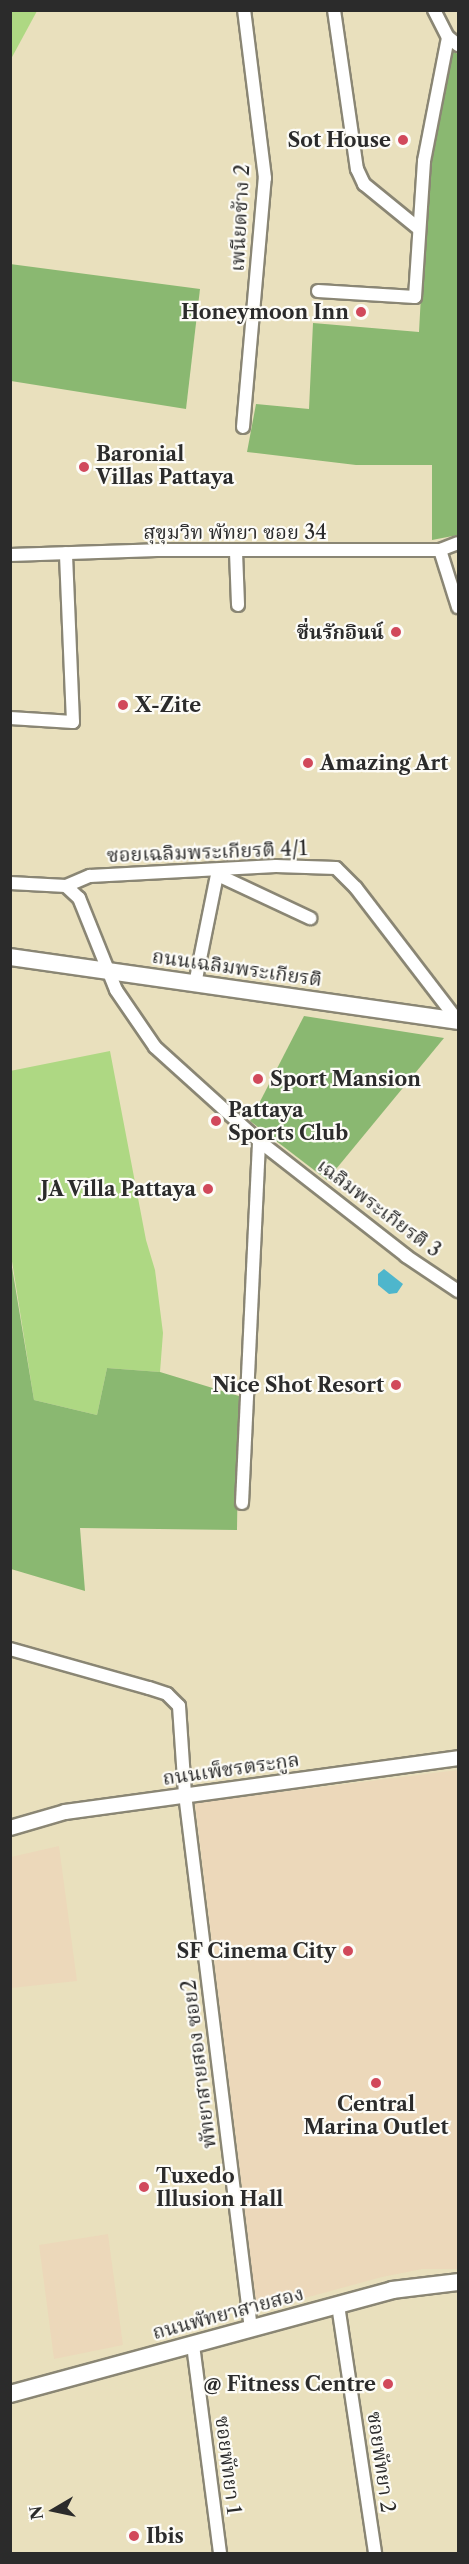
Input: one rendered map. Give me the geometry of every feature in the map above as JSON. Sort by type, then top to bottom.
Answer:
[{"type":"main road","name":"ถนนเฉลิมพระเกียรติ","points":[[10,957],[458,1021]]},
{"type":"main road","name":"ถนนพัทยาสายสอง","points":[[10,2394],[402,2288],[459,2282]]},
{"type":"street","name":"เพนียดช้าง 2","points":[[243,427],[266,178],[244,10]]},
{"type":"street","points":[[334,10],[357,169],[364,184],[418,228]]},
{"type":"street","points":[[434,10],[448,37],[459,45]]},
{"type":"street","points":[[318,291],[415,297],[424,161],[448,37]]},
{"type":"street","name":"สุขุมวิท พัทยา ซอย 34","points":[[10,555],[440,550],[459,543]]},
{"type":"street","points":[[440,550],[459,607]]},
{"type":"street","points":[[237,552],[238,604]]},
{"type":"street","points":[[10,718],[73,722],[66,553]]},
{"type":"street","name":"ซอยเฉลิมพระเกียรติ 4/1","points":[[66,886],[90,876],[218,872],[276,866],[336,868],[356,888],[458,1021]]},
{"type":"street","points":[[195,984],[218,872],[310,918]]},
{"type":"street","points":[[10,883],[66,886]]},
{"type":"street","name":"เฉลิมพระเกียรติ 3","points":[[66,886],[79,898],[125,1006],[155,1047],[188,1081],[259,1141],[406,1256],[459,1291]]},
{"type":"street","points":[[242,1503],[259,1141]]},
{"type":"street","name":"พัทยาสายสอง ซอย2","points":[[10,1649],[167,1694],[180,1706],[185,1794],[251,2329]]},
{"type":"street","name":"ถนนเพ็ชรตระกูล","points":[[10,1828],[65,1812],[459,1758]]},
{"type":"street","name":"ซอยพัทยา 2","points":[[338,2305],[375,2553]]},
{"type":"street","name":"ซอยพัทยา 1","points":[[193,2345],[220,2553]]},
{"type":"shaded area","points":[[458,1770],[458,2269],[422,2269],[382,2277],[257,2311],[195,1803]]},
{"type":"shaded area","points":[[59,1846],[77,1981],[11,1988],[11,1857]]},
{"type":"shaded area","points":[[108,2234],[123,2345],[54,2359],[39,2245]]},
{"type":"green space","points":[[10,11],[37,11],[11,59]]},
{"type":"green space","points":[[452,51],[458,54],[458,535],[432,540],[432,465],[356,465],[247,452],[256,404],[309,409],[313,323],[419,332],[427,184]]},
{"type":"green space","points":[[10,264],[200,289],[186,409],[11,381]]},
{"type":"green space","points":[[304,1016],[444,1038],[327,1180],[250,1121]]},
{"type":"green space","points":[[110,1051],[146,1240],[155,1270],[163,1333],[160,1372],[107,1368],[97,1415],[34,1400],[11,1255],[10,1071]]},
{"type":"green space","points":[[10,1255],[34,1400],[97,1415],[107,1368],[160,1372],[239,1396],[237,1530],[80,1528],[85,1591],[11,1569]]},
{"type":"water","points":[[384,1269],[403,1284],[397,1293],[389,1294],[378,1285],[378,1274]]},
{"type":"place","name":"Sot House","points":[[403,140]]},
{"type":"place","name":"Honeymoon Inn","points":[[361,312]]},
{"type":"place","name":"Baronial Villas Pattaya","points":[[84,467]]},
{"type":"place","name":"ชื่นรักอินน์","points":[[396,632]]},
{"type":"place","name":"X-Zite","points":[[123,705]]},
{"type":"place","name":"Amazing Art","points":[[308,763]]},
{"type":"place","name":"Sport Mansion","points":[[258,1079]]},
{"type":"place","name":"Pattaya Sports Club","points":[[216,1121]]},
{"type":"place","name":"JA Villa Pattaya","points":[[208,1189]]},
{"type":"place","name":"Nice Shot Resort","points":[[396,1385]]},
{"type":"place","name":"SF Cinema City","points":[[348,1951]]},
{"type":"place","name":"Central Marina Outlet","points":[[376,2083]]},
{"type":"place","name":"Tuxedo Illusion Hall","points":[[144,2187]]},
{"type":"place","name":"@ Fitness Centre","points":[[388,2384]]},
{"type":"place","name":"Ibis","points":[[134,2536]]}]
